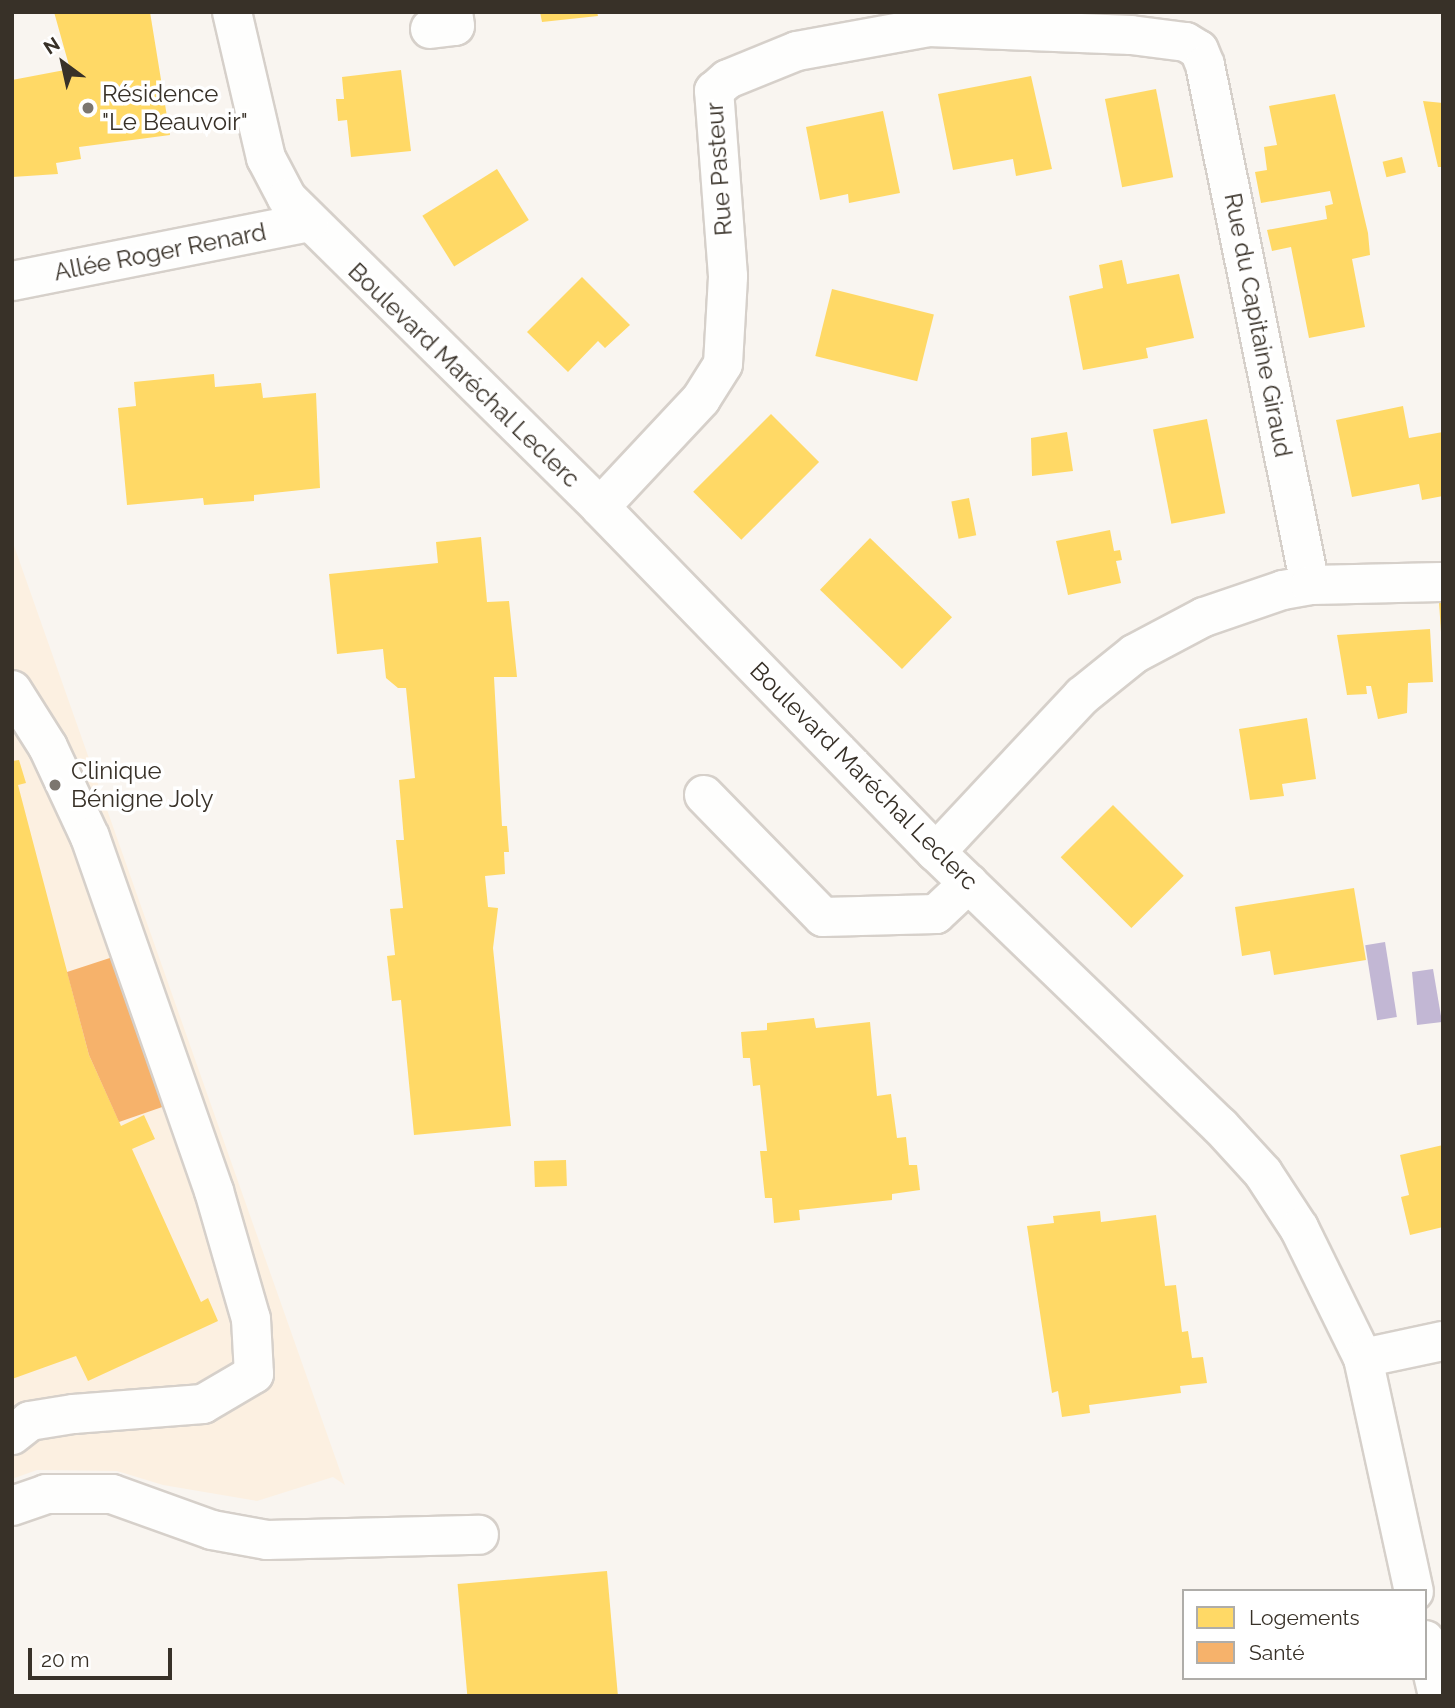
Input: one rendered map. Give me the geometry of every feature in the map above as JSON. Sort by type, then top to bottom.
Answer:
[{"type":"street","name":"Boulevard Maréchal Leclerc","points":[[232,12],[266,158],[287,198],[600,507],[936,852],[1220,1126],[1263,1173],[1299,1228],[1363,1358],[1414,1589]]},
{"type":"street","name":"Rue Pasteur","points":[[600,507],[701,399],[723,364],[727,276],[714,91],[728,79],[797,51],[929,27],[1131,35],[1185,42],[1199,50],[1205,65]]},
{"type":"street","name":"Rue du Capitaine Giraud","points":[[1205,65],[1310,585]]},
{"type":"street","name":"Allée Roger Renard","points":[[12,281],[309,222]]},
{"type":"street","points":[[936,852],[1082,696],[1134,654],[1204,617],[1310,585],[1443,582]]},
{"type":"street","points":[[12,690],[48,747],[90,837],[214,1191],[251,1320],[254,1374],[203,1404],[73,1414],[30,1421],[12,1435]]},
{"type":"street","points":[[704,794],[823,917],[936,914],[969,883]]},
{"type":"street","points":[[1363,1358],[1443,1341]]},
{"type":"street","points":[[12,1506],[46,1494],[112,1494],[212,1530],[267,1539],[479,1535]]},
{"type":"street","points":[[1427,1649],[1438,1696]]},
{"type":"shaded area","name":"Clinique Bénigne Joly","points":[[12,540],[345,1485],[333,1477],[257,1501],[163,1485],[117,1471],[37,1470],[12,1479]]},
{"type":"shaded area","points":[[1385,942],[1397,1017],[1377,1020],[1365,945]]},
{"type":"shaded area","points":[[1433,969],[1442,1022],[1417,1025],[1412,972]]},
{"type":"building: Logements","name":"Résidence \"Le Beauvoir\"","points":[[54,12],[150,12],[170,135],[79,147],[81,159],[56,163],[58,174],[12,177],[12,80],[70,69]]},
{"type":"building: Logements","points":[[540,12],[597,12],[598,16],[542,22]]},
{"type":"building: Logements","points":[[401,70],[411,151],[351,157],[347,120],[338,121],[336,99],[344,99],[342,77]]},
{"type":"building: Logements","points":[[1031,76],[1052,169],[1016,176],[1013,159],[953,170],[938,94]]},
{"type":"building: Logements","points":[[1156,89],[1173,177],[1122,187],[1105,99]]},
{"type":"building: Logements","points":[[1335,94],[1368,233],[1370,255],[1352,259],[1365,327],[1309,338],[1291,247],[1272,251],[1267,230],[1327,219],[1325,206],[1333,204],[1330,191],[1261,203],[1255,172],[1267,170],[1264,147],[1277,145],[1269,106]]},
{"type":"building: Logements","points":[[1423,101],[1443,103],[1443,167],[1438,167]]},
{"type":"building: Logements","points":[[883,111],[900,193],[849,203],[848,194],[820,200],[806,127]]},
{"type":"building: Logements","points":[[1402,157],[1406,173],[1386,177],[1383,162]]},
{"type":"building: Logements","points":[[497,169],[529,220],[454,267],[422,216]]},
{"type":"building: Logements","points":[[1122,260],[1127,284],[1179,274],[1194,338],[1146,348],[1148,358],[1083,370],[1069,296],[1103,288],[1099,265]]},
{"type":"building: Logements","points":[[582,277],[630,325],[605,348],[598,341],[568,372],[527,332]]},
{"type":"building: Logements","points":[[832,289],[934,314],[917,381],[815,356]]},
{"type":"building: Logements","points":[[214,374],[215,387],[261,383],[263,398],[316,393],[320,488],[254,495],[254,501],[204,505],[203,498],[127,505],[118,408],[136,406],[134,382]]},
{"type":"building: Logements","points":[[1403,406],[1409,438],[1443,432],[1443,496],[1422,500],[1419,484],[1352,497],[1336,420]]},
{"type":"building: Logements","points":[[771,414],[819,462],[741,540],[693,492]]},
{"type":"building: Logements","points":[[1207,419],[1225,513],[1171,524],[1153,429]]},
{"type":"building: Logements","points":[[1067,432],[1073,471],[1032,476],[1031,438]]},
{"type":"building: Logements","points":[[969,498],[976,535],[959,539],[951,501]]},
{"type":"building: Logements","points":[[1110,530],[1114,551],[1120,550],[1122,560],[1116,561],[1121,583],[1068,595],[1056,541]]},
{"type":"building: Logements","points":[[481,537],[487,602],[509,601],[517,677],[494,677],[502,826],[507,826],[509,852],[504,852],[505,874],[485,876],[488,907],[498,908],[493,948],[511,1126],[414,1135],[401,1000],[392,1001],[387,956],[395,955],[390,909],[403,908],[396,840],[404,840],[399,780],[415,778],[406,688],[398,688],[386,678],[383,649],[337,654],[329,574],[438,563],[436,542]]},
{"type":"building: Logements","points":[[870,538],[952,617],[902,669],[820,590]]},
{"type":"building: Logements","points":[[1443,601],[1443,632],[1441,632],[1439,602]]},
{"type":"building: Logements","points":[[1430,629],[1433,682],[1408,683],[1407,713],[1378,719],[1371,686],[1366,686],[1367,694],[1347,695],[1337,635]]},
{"type":"building: Logements","points":[[1307,718],[1316,779],[1282,784],[1284,796],[1250,800],[1239,729]]},
{"type":"building: Logements","points":[[19,760],[26,783],[18,785],[89,1055],[121,1126],[144,1115],[155,1139],[132,1149],[201,1302],[208,1298],[218,1321],[88,1381],[76,1356],[12,1379],[12,761]]},
{"type":"building: Logements","points":[[1113,805],[1184,876],[1131,928],[1061,857]]},
{"type":"building: Logements","points":[[1354,888],[1366,960],[1274,975],[1270,951],[1242,956],[1235,907]]},
{"type":"building: Logements","points":[[814,1018],[816,1028],[870,1022],[877,1096],[891,1094],[897,1138],[906,1137],[909,1165],[917,1165],[920,1190],[892,1194],[892,1200],[799,1210],[800,1220],[774,1223],[772,1198],[765,1198],[760,1151],[767,1151],[760,1085],[753,1086],[750,1058],[743,1058],[741,1032],[767,1030],[767,1023]]},
{"type":"building: Logements","points":[[1443,1145],[1443,1227],[1410,1235],[1401,1197],[1409,1195],[1400,1155]]},
{"type":"building: Logements","points":[[566,1160],[567,1186],[535,1187],[534,1161]]},
{"type":"building: Logements","points":[[1100,1211],[1101,1222],[1156,1215],[1165,1286],[1176,1285],[1182,1332],[1188,1331],[1192,1358],[1203,1357],[1207,1383],[1180,1386],[1181,1393],[1089,1405],[1090,1413],[1062,1417],[1058,1391],[1052,1393],[1027,1226],[1054,1223],[1053,1216]]},
{"type":"building: Logements","points":[[607,1571],[618,1696],[467,1696],[458,1584]]},
{"type":"building: Santé","points":[[119,955],[168,1105],[119,1122],[89,1055],[67,972]]},
{"type":"place","name":"Résidence \"Le Beauvoir\"","points":[[88,108]]},
{"type":"place","name":"Clinique Bénigne Joly","points":[[55,785]]}]
